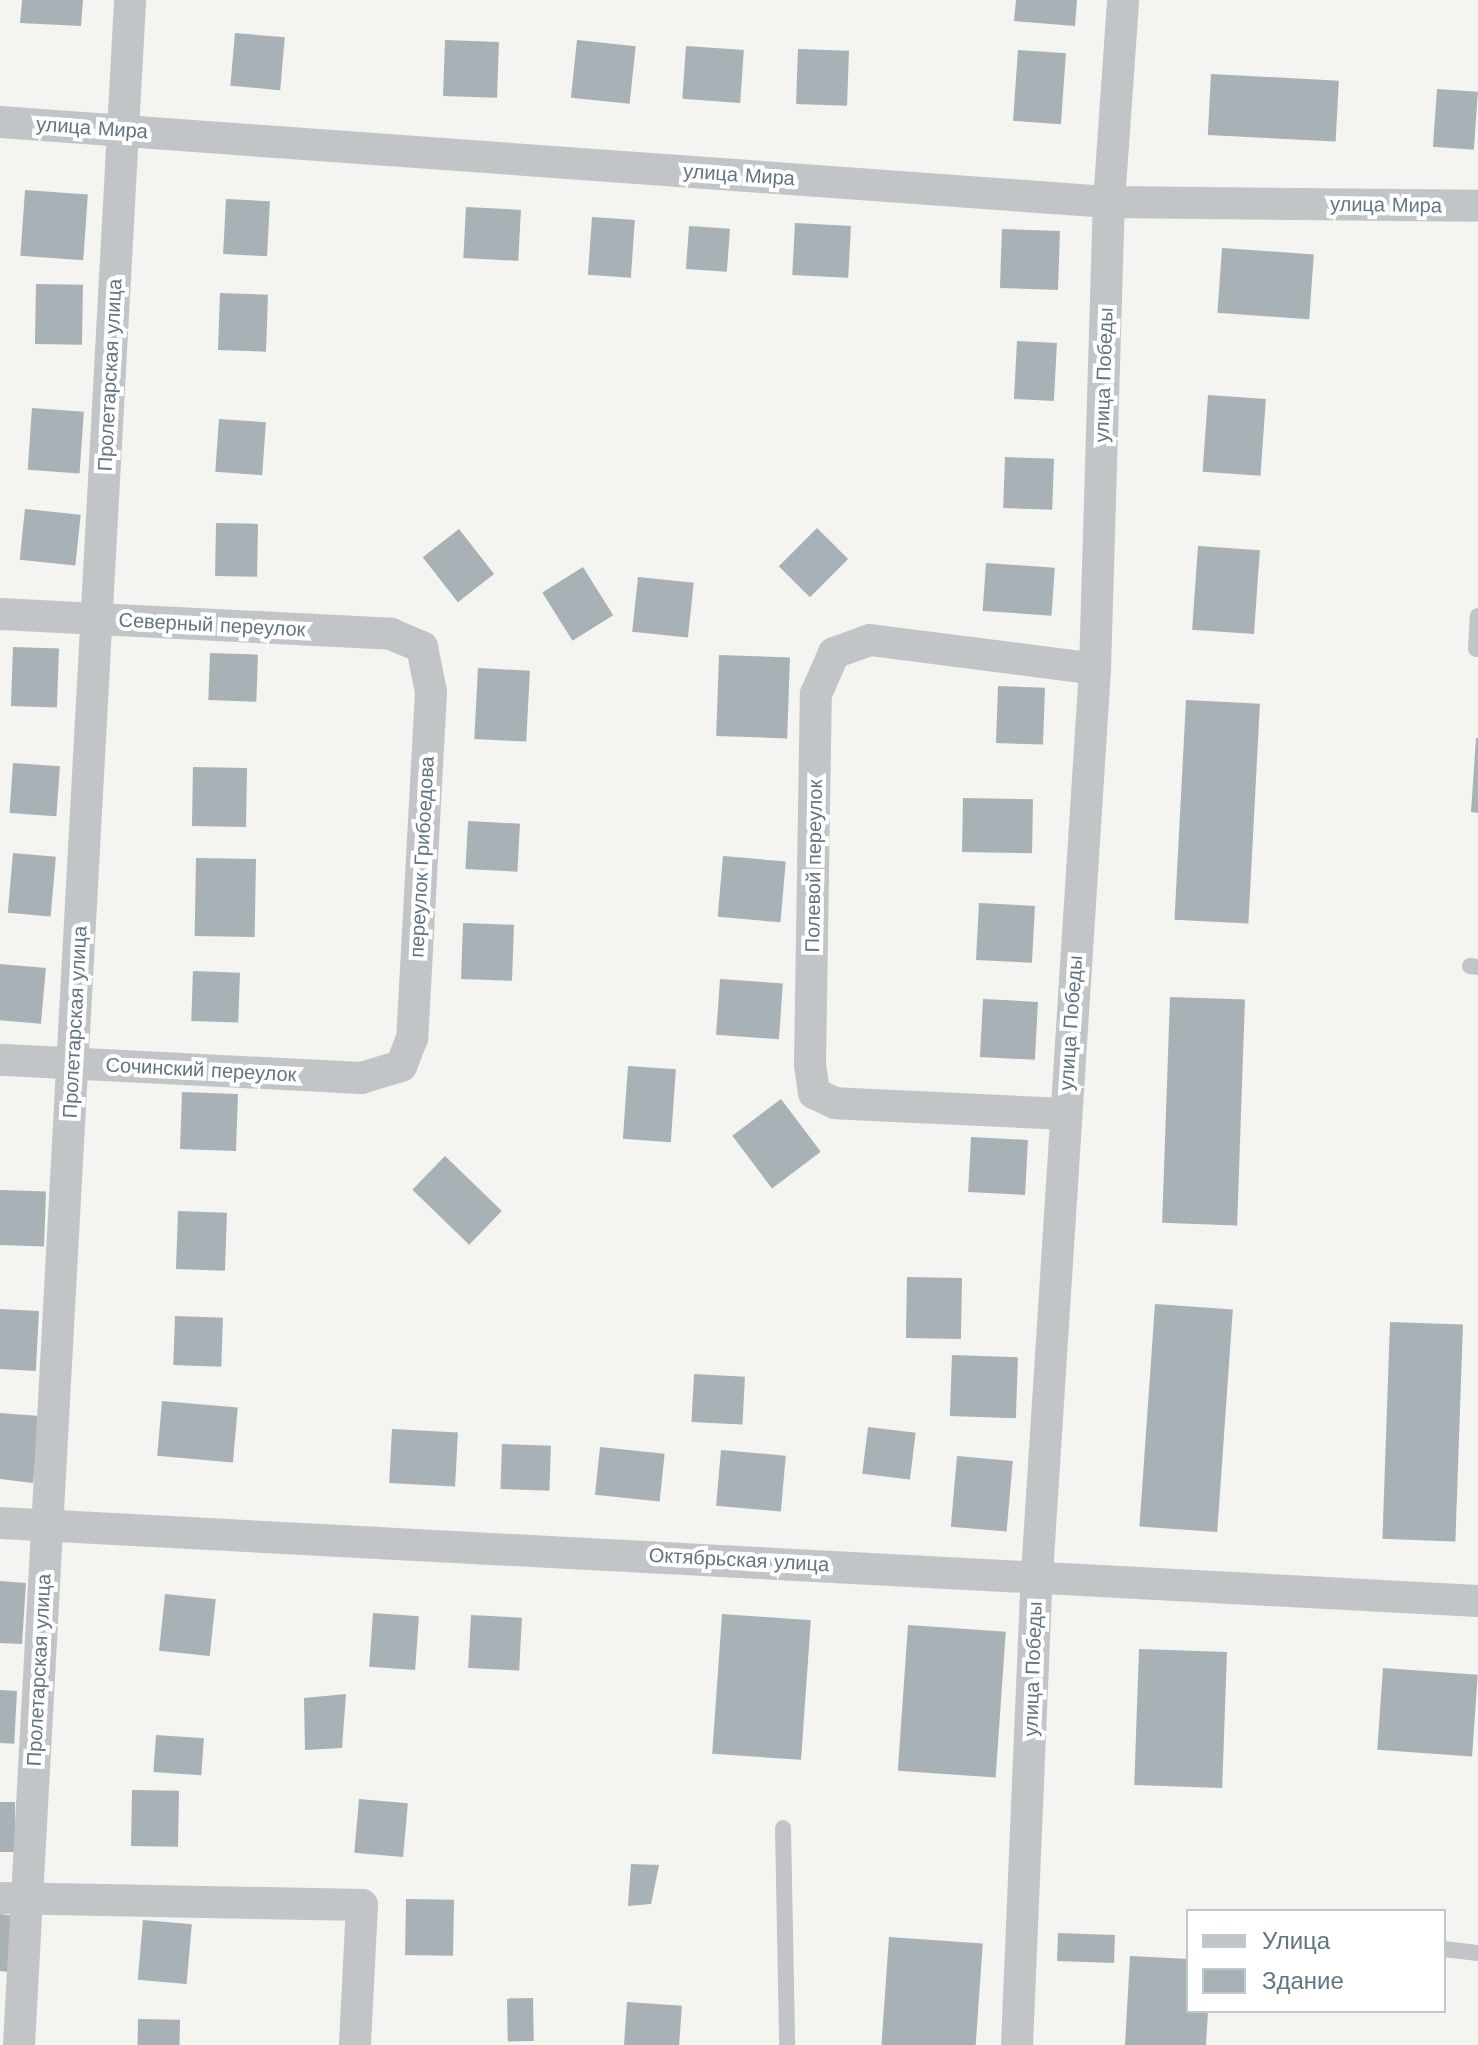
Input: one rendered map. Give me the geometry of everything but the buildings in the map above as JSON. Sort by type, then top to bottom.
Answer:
[{"type":"street","name":"Пролетарская улица","points":[[19,2045],[14,1898],[47,1526],[130,0]]},
{"type":"street","name":"улица Победы","points":[[1017,2045],[1037,1574],[1095,669],[1109,202],[1123,0]]},
{"type":"street","name":"улица Мира","points":[[0,122],[1109,202],[1478,206]]},
{"type":"street","name":"Северный переулок","points":[[0,614],[391,634],[422,647]]},
{"type":"street","name":"Полевой переулок","points":[[1065,1114],[835,1103],[814,1093],[816,694],[834,653],[870,640],[1095,669]]},
{"type":"street","name":"переулок Грибоедова","points":[[401,1066],[412,1038],[431,692],[422,647]]},
{"type":"street","name":"Сочинский переулок","points":[[0,1060],[361,1078],[401,1066]]},
{"type":"street","name":"Октябрьская улица","points":[[0,1523],[1037,1574],[1478,1601]]},
{"type":"street","points":[[14,1898],[362,1905],[355,2045]]},
{"type":"lane","points":[[1476,649],[1478,616]]},
{"type":"lane","points":[[783,1828],[787,2045]]},
{"type":"lane","points":[[1446,1949],[1478,1953]]}]
